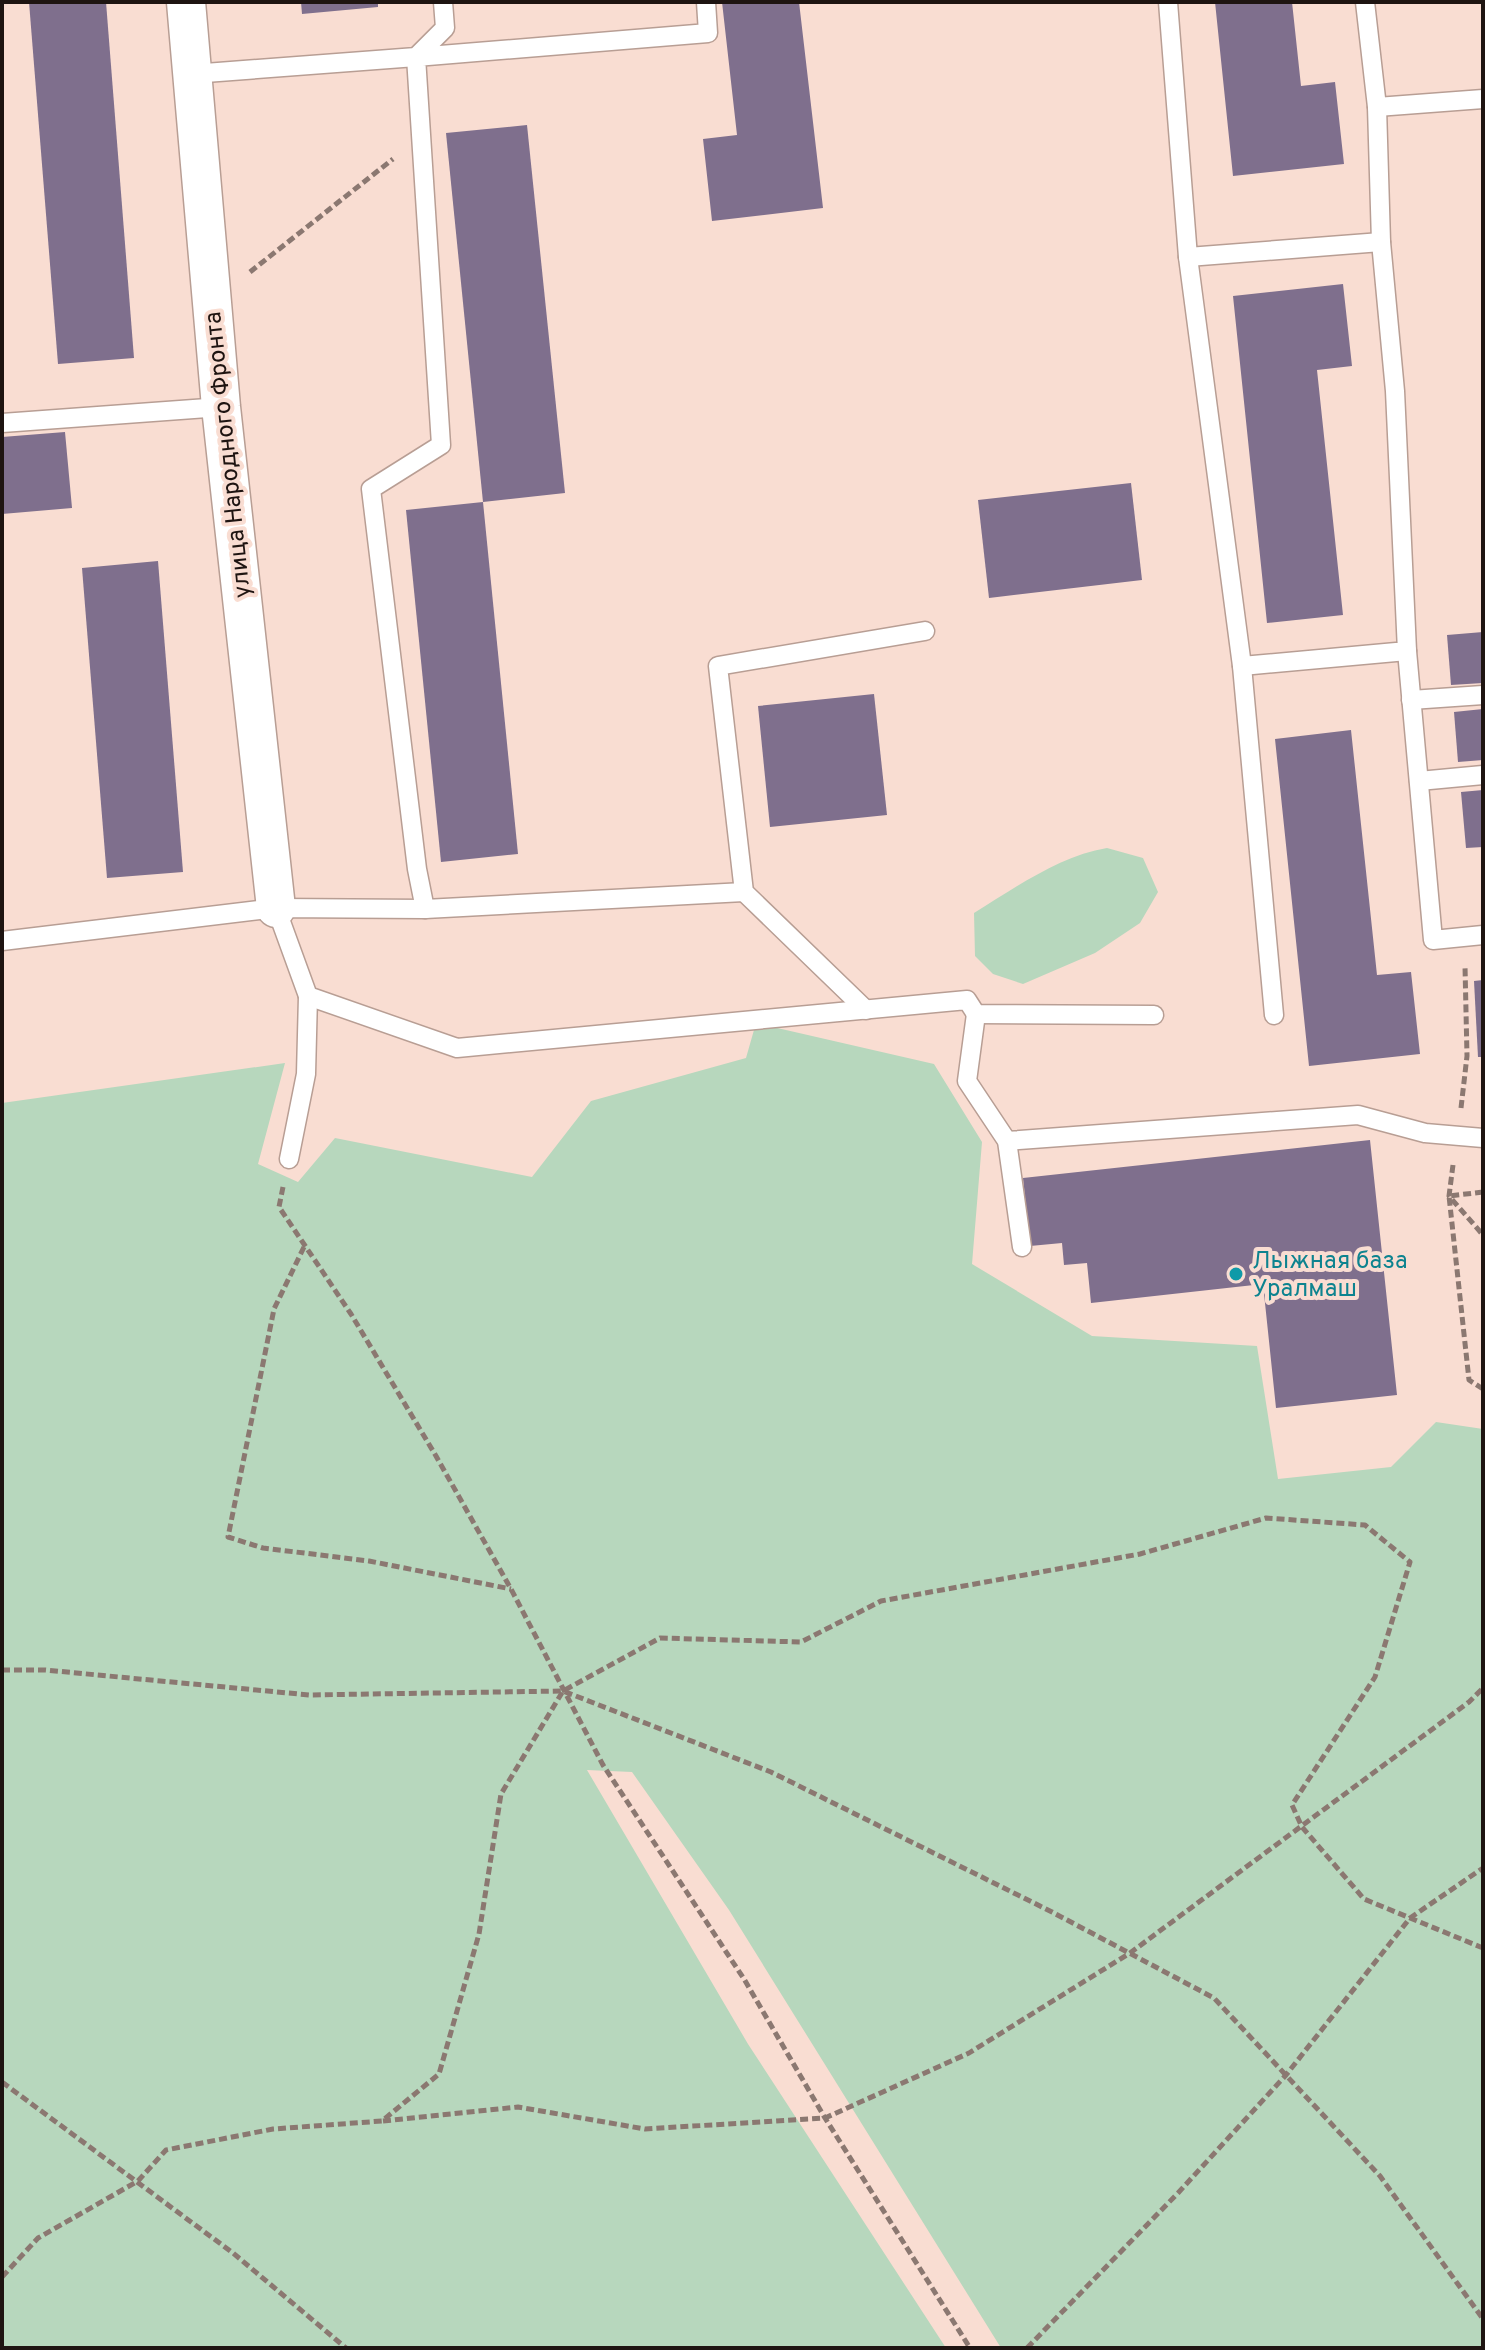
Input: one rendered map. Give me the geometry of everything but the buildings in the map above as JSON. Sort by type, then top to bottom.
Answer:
[{"type":"street","name":"улица Народного Фронта","points":[[186,2],[221,407],[276,908]]},
{"type":"lane","points":[[425,909],[417,869],[371,489],[441,445],[416,57],[445,28],[443,2]]},
{"type":"lane","points":[[192,74],[708,33],[706,2]]},
{"type":"lane","points":[[1168,2],[1188,257],[1242,666],[1274,1015]]},
{"type":"lane","points":[[1365,2],[1377,107],[1381,242],[1395,391],[1407,651],[1433,940],[1483,935]]},
{"type":"lane","points":[[1377,107],[1483,99]]},
{"type":"lane","points":[[1188,257],[1381,242]]},
{"type":"lane","points":[[2,423],[221,407]]},
{"type":"lane","points":[[866,1010],[744,892],[718,666],[925,631]]},
{"type":"lane","points":[[1242,666],[1407,651]]},
{"type":"lane","points":[[1411,700],[1483,695]]},
{"type":"lane","points":[[1419,781],[1483,775]]},
{"type":"lane","points":[[2,941],[276,908],[425,909],[744,892]]},
{"type":"lane","points":[[276,908],[308,996],[306,1074],[289,1159]]},
{"type":"lane","points":[[308,996],[457,1048],[967,1000],[976,1014],[967,1081],[1007,1141],[1022,1247]]},
{"type":"lane","points":[[976,1014],[1154,1015]]},
{"type":"lane","points":[[1007,1141],[1358,1115],[1425,1133],[1483,1138]]},
{"type":"path","points":[[211,302],[421,136]]},
{"type":"path","points":[[1463,937],[1467,1056],[1449,1196],[1469,1380],[1483,1389]]},
{"type":"path","points":[[289,1159],[279,1207],[351,1314],[429,1443],[511,1589],[603,1765],[744,1979],[825,2118],[970,2348]]},
{"type":"path","points":[[1449,1196],[1483,1192]]},
{"type":"path","points":[[1449,1196],[1483,1235]]},
{"type":"path","points":[[305,1246],[274,1309],[228,1537],[263,1548],[369,1561],[511,1589]]},
{"type":"path","points":[[382,2121],[439,2074],[479,1934],[501,1794],[563,1691],[660,1638],[801,1642],[881,1601],[1140,1554],[1266,1518],[1365,1525],[1410,1562],[1375,1677],[1292,1805],[1302,1827],[1364,1899],[1483,1948]]},
{"type":"path","points":[[2,1670],[45,1670],[309,1695],[563,1691],[771,1772],[1214,1998],[1380,2176],[1483,2319]]},
{"type":"path","points":[[2,2277],[38,2238],[138,2181],[166,2150],[273,2129],[518,2107],[645,2129],[825,2118],[969,2053],[1130,1953],[1457,1711],[1483,1688]]},
{"type":"path","points":[[1027,2348],[1178,2193],[1286,2075],[1410,1918],[1483,1868]]},
{"type":"path","points":[[2,2082],[233,2253],[346,2348]]},
{"type":"green space","points":[[1107,848],[1143,858],[1158,892],[1140,923],[1095,953],[1023,984],[993,974],[975,956],[974,913],[1055,865]]},
{"type":"green space","points":[[756,1023],[934,1064],[982,1142],[972,1264],[1092,1336],[1257,1346],[1278,1479],[1391,1467],[1436,1422],[1483,1429],[1483,2348],[1001,2348],[729,1910],[632,1772],[587,1770],[748,2044],[946,2348],[2,2348],[2,1103],[285,1063],[258,1164],[298,1182],[335,1138],[532,1177],[591,1101],[746,1058]]},
{"type":"place","name":"Лыжная база Уралмаш","points":[[1236,1274]]}]
